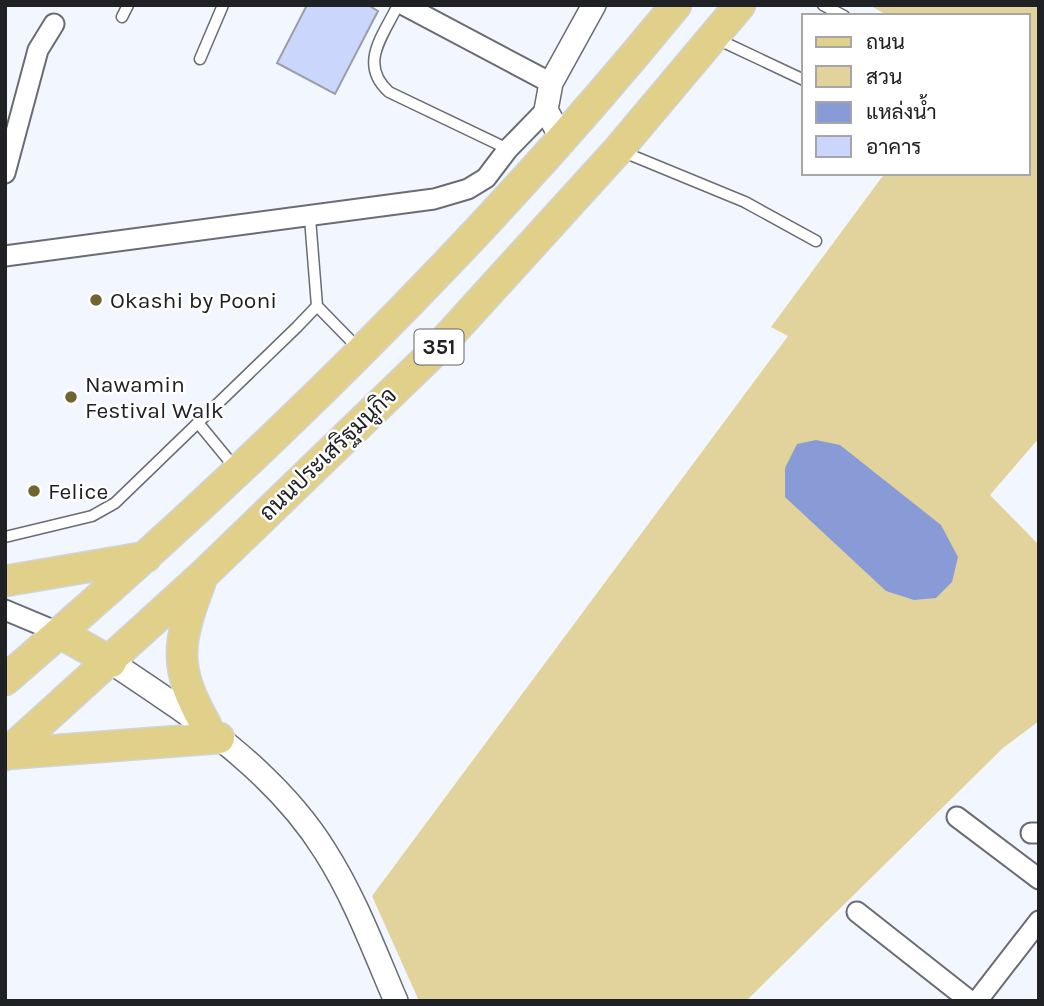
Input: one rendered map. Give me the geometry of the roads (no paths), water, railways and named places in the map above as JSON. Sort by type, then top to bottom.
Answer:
[{"type":"main road","name":"351","points":[[5,680],[147,556],[360,351],[563,141],[676,5]]},
{"type":"main road","name":"ถนนประเสริฐมนูกิจ","points":[[5,754],[111,662],[437,349],[618,149],[740,5]]},
{"type":"main road","points":[[5,581],[147,556]]},
{"type":"main road","points":[[5,754],[213,732],[188,693],[181,654],[184,626],[202,576]]},
{"type":"main road","points":[[60,633],[111,662]]},
{"type":"street","points":[[404,5],[551,83]]},
{"type":"street","points":[[5,256],[405,205],[468,189],[486,178],[508,149],[546,110],[551,83],[594,5]]},
{"type":"street","points":[[5,173],[37,50],[54,24]]},
{"type":"street","points":[[546,110],[563,141]]},
{"type":"street","points":[[5,610],[60,633]]},
{"type":"street","points":[[111,662],[213,732],[284,799],[326,851],[352,900],[396,1001]]},
{"type":"street","points":[[957,817],[1039,878]]},
{"type":"street","points":[[857,912],[970,1001]]},
{"type":"street","points":[[976,1001],[1039,921]]},
{"type":"lane","points":[[122,17],[128,5]]},
{"type":"lane","points":[[200,59],[223,5]]},
{"type":"lane","points":[[398,5],[373,63],[379,83],[389,92],[508,149]]},
{"type":"lane","points":[[823,5],[840,14]]},
{"type":"lane","points":[[713,38],[802,79]]},
{"type":"lane","points":[[618,149],[745,202],[816,241]]},
{"type":"lane","points":[[310,218],[317,306],[360,351]]},
{"type":"lane","points":[[5,537],[92,516],[115,503],[317,306]]},
{"type":"lane","points":[[199,424],[237,471]]},
{"type":"water","points":[[816,440],[840,445],[941,525],[958,557],[952,582],[936,598],[914,600],[886,591],[785,497],[785,468],[797,444]]},
{"type":"place","name":"Okashi by Pooni","points":[[96,300]]},
{"type":"place","name":"Nawamin Festival Walk","points":[[71,397]]},
{"type":"place","name":"Felice","points":[[34,491]]}]
